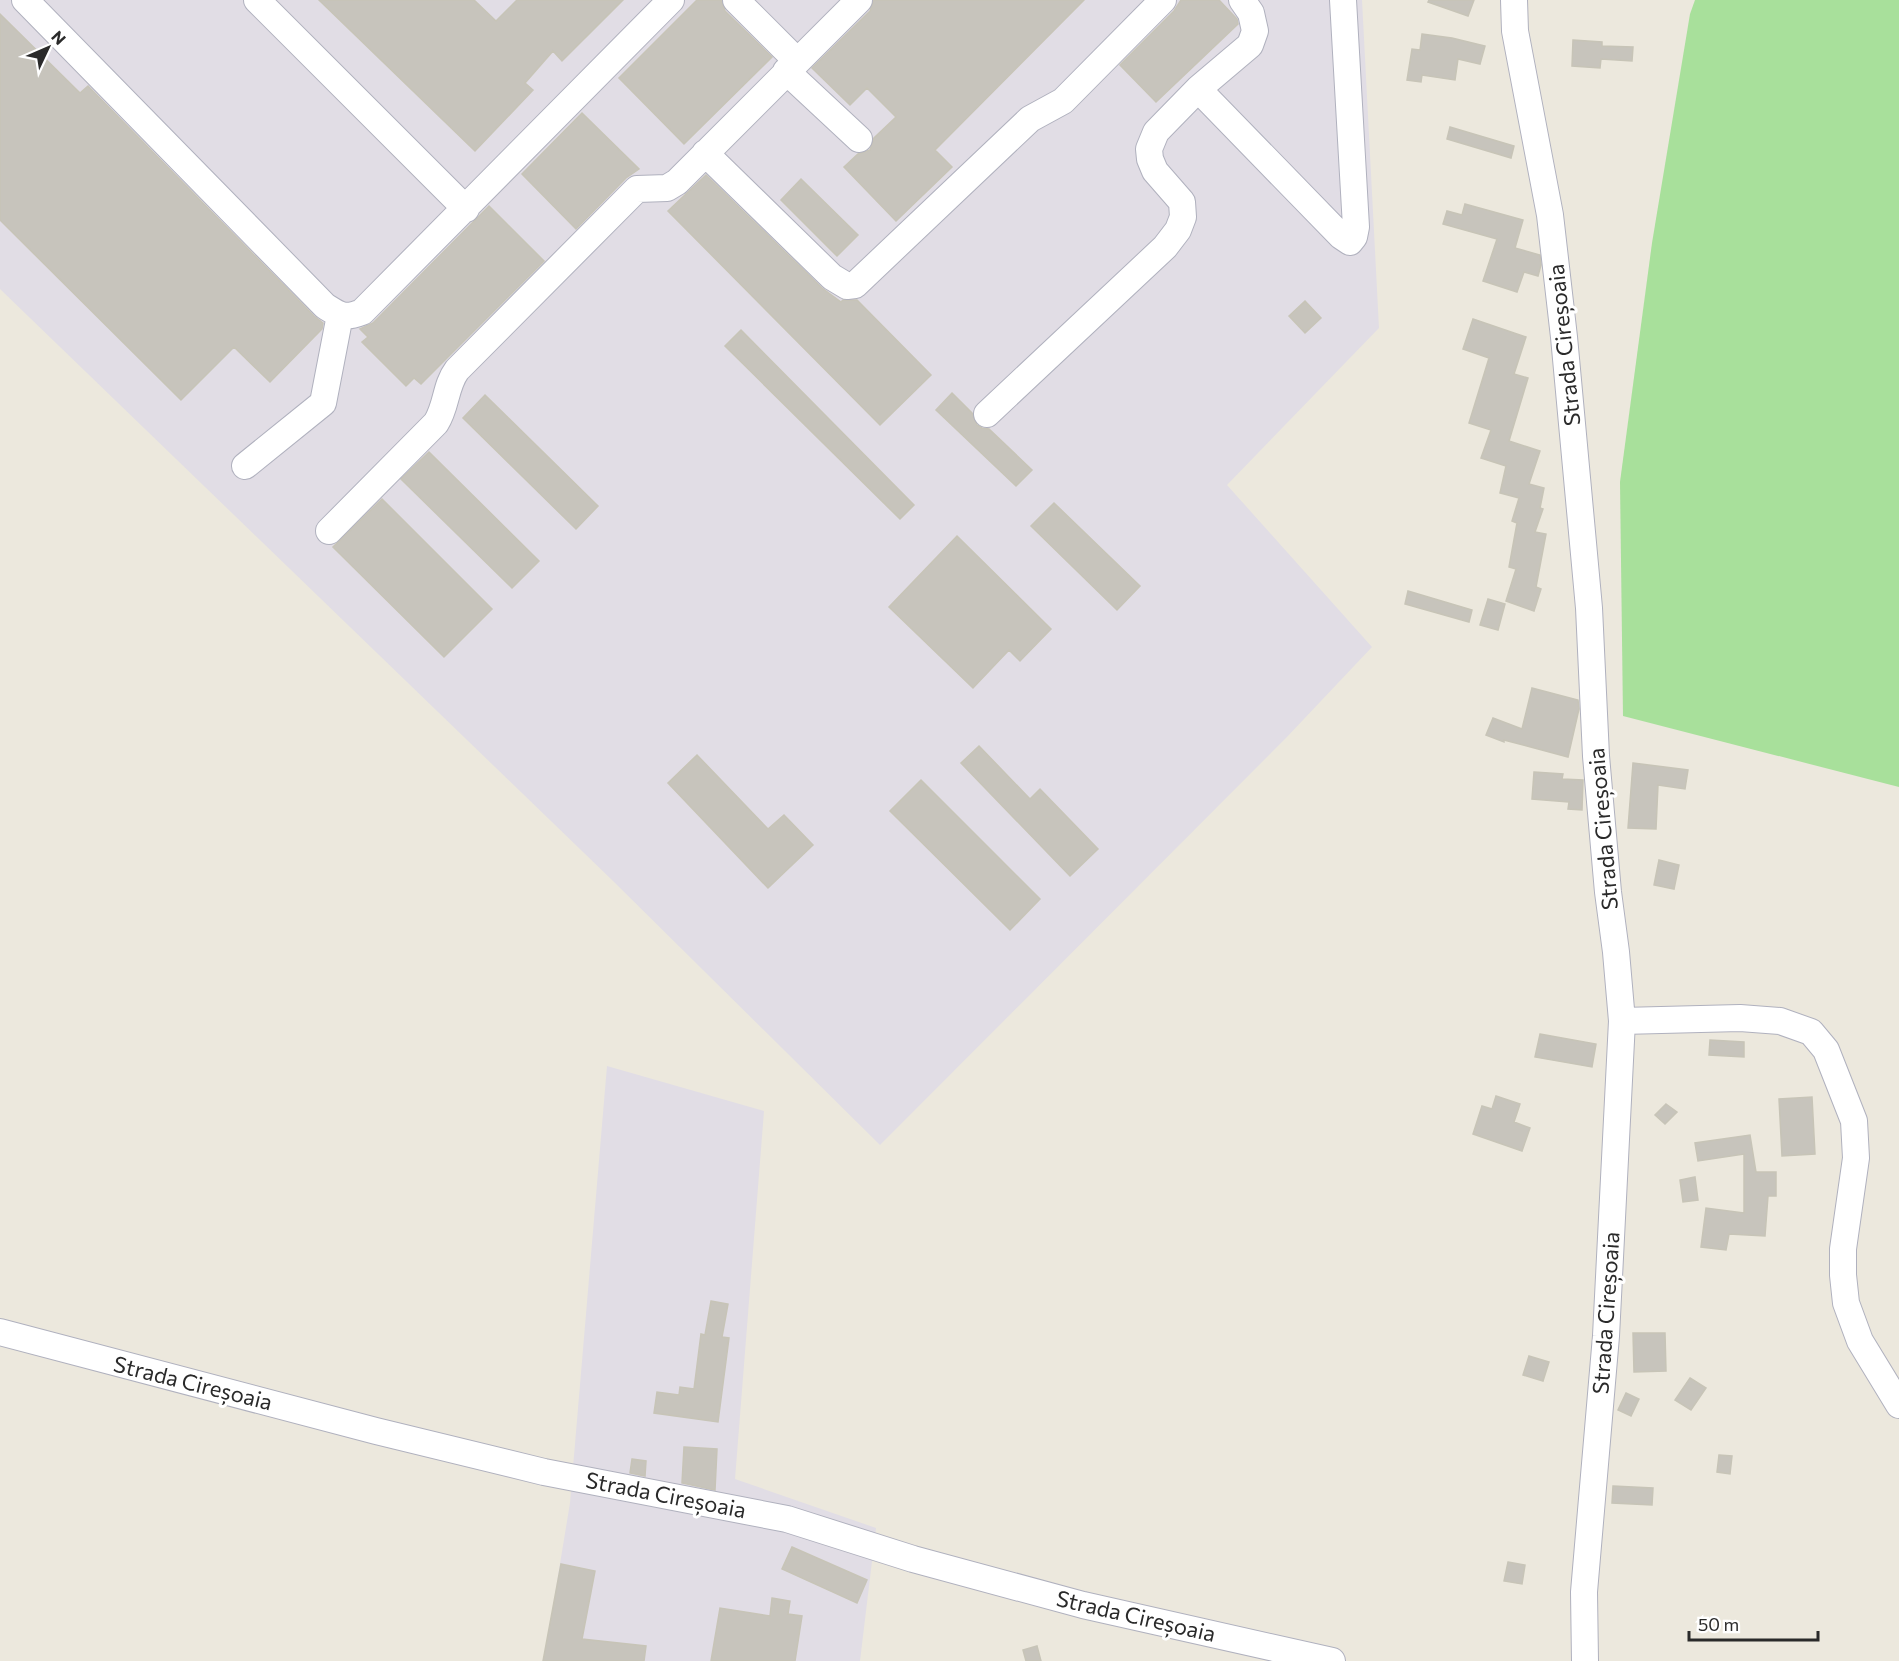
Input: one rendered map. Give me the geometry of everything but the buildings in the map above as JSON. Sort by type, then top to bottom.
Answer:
[{"type":"street","points":[[25,0],[325,306],[340,315],[349,317],[362,312],[671,0]]},
{"type":"street","points":[[257,0],[466,208]]},
{"type":"street","points":[[736,0],[859,139]]},
{"type":"street","points":[[329,531],[436,423],[442,414],[450,379],[457,370],[637,189],[667,188],[677,182],[859,0]]},
{"type":"street","points":[[705,153],[832,277],[847,286],[855,285],[1030,119],[1063,101],[1163,0]]},
{"type":"street","points":[[987,414],[1165,247],[1178,230],[1184,217],[1182,202],[1155,171],[1149,150],[1156,132],[1198,89],[1250,45],[1255,30],[1251,13],[1242,0]]},
{"type":"street","points":[[1198,89],[1341,236],[1350,242],[1354,237],[1356,227],[1343,0]]},
{"type":"street","name":"Strada Cireșoaia","points":[[1514,0],[1515,31],[1550,215],[1564,337],[1589,608],[1596,756],[1622,1021],[1606,1336],[1584,1592],[1585,1661]]},
{"type":"street","points":[[245,466],[322,403],[340,315]]},
{"type":"street","points":[[1622,1021],[1740,1018],[1780,1020],[1810,1032],[1826,1050],[1854,1120],[1856,1158],[1843,1249],[1846,1303],[1860,1341],[1899,1405]]},
{"type":"street","name":"Strada Cireșoaia","points":[[0,1332],[295,1410],[544,1472],[787,1519],[913,1559],[1083,1605],[1332,1661]]},
{"type":"shaded area","points":[[0,0],[1362,0],[1379,328],[1227,485],[1372,647],[1286,738],[880,1145],[612,880],[0,289]]},
{"type":"shaded area","points":[[607,1066],[764,1111],[735,1479],[876,1528],[860,1661],[544,1661],[570,1503]]},
{"type":"green space","points":[[1695,0],[1899,0],[1899,787],[1623,716],[1620,482],[1652,243],[1690,14]]}]
